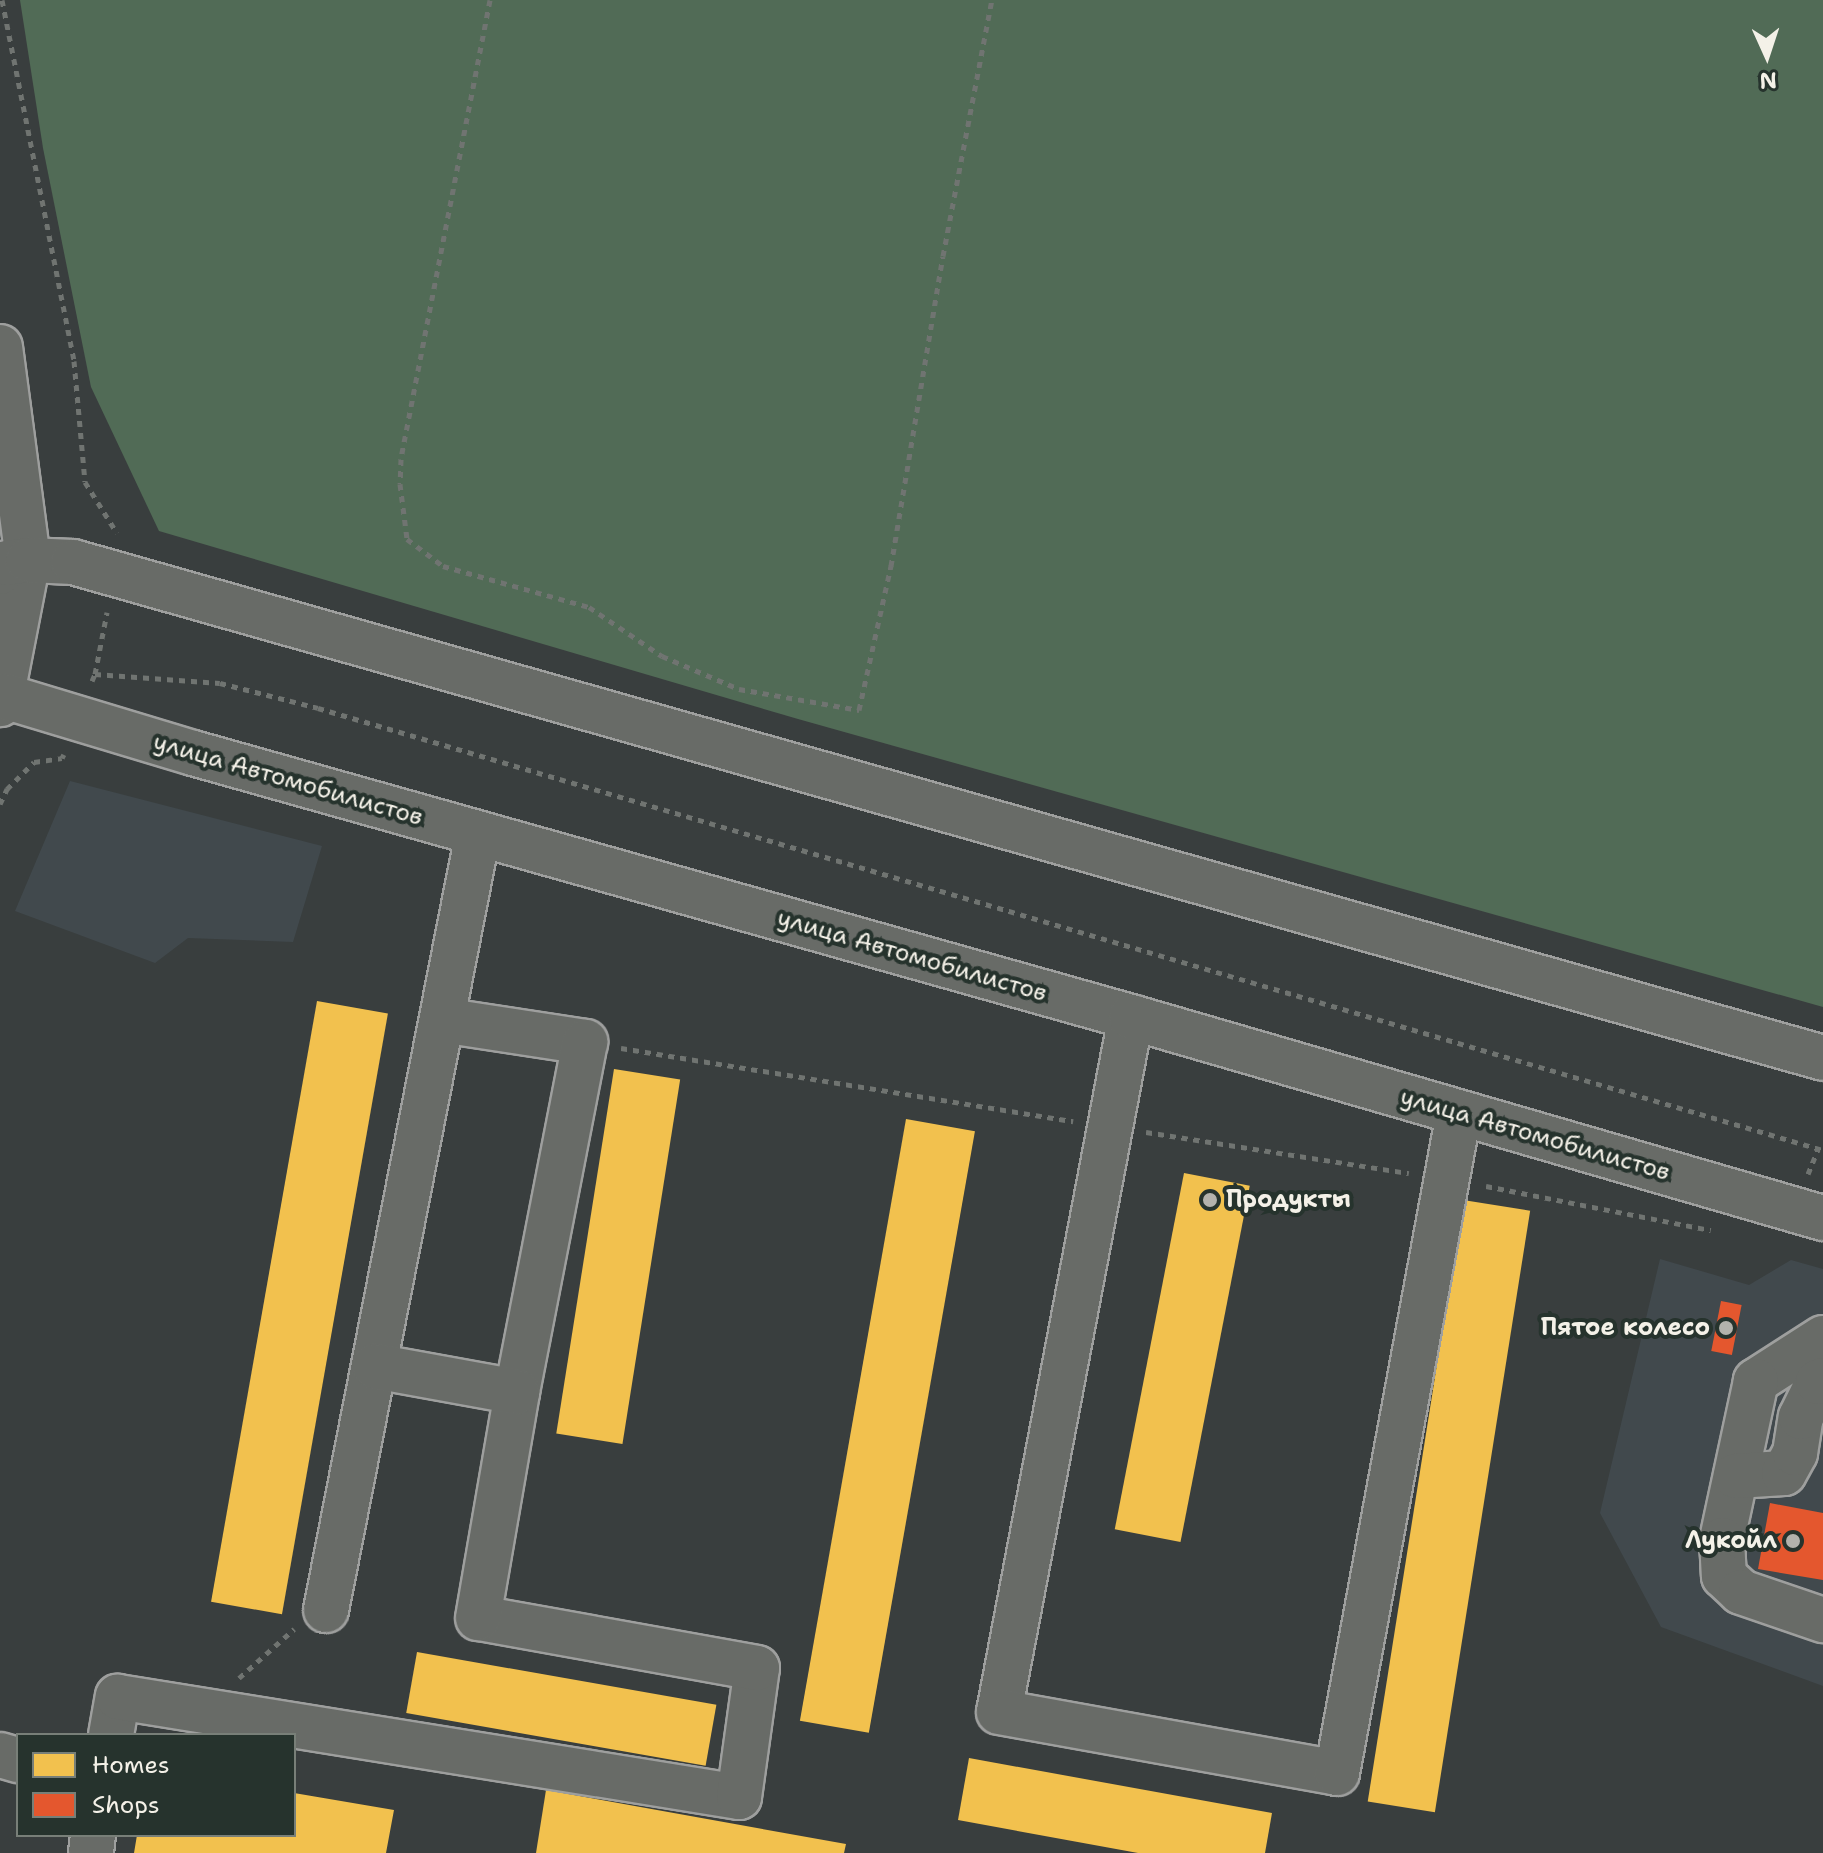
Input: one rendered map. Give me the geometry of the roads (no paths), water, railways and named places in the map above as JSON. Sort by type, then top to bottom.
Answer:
[{"type":"main road","points":[[0,347],[14,566],[1,698]]},
{"type":"main road","points":[[14,566],[73,562],[1823,1058]]},
{"type":"main road","name":"улица Автомобилистов","points":[[1,698],[1131,1017],[1823,1218]]},
{"type":"main road","points":[[326,1610],[478,834]]},
{"type":"main road","points":[[1131,1017],[999,1712],[1337,1773],[1459,1113]]},
{"type":"main road","points":[[111,1733],[118,1697],[739,1797],[757,1668],[478,1618],[517,1392],[585,1042],[442,1020]]},
{"type":"main road","points":[[1823,1338],[1756,1381],[1722,1540],[1724,1576],[1741,1592],[1823,1620]]},
{"type":"main road","points":[[374,1366],[517,1392]]},
{"type":"main road","points":[[1736,1476],[1804,1476],[1795,1453],[1801,1417],[1818,1382],[1823,1380]]},
{"type":"place","name":"Продукты","points":[[1210,1200]]},
{"type":"place","name":"Пятое колесо","points":[[1726,1328]]},
{"type":"place","name":"Лукойл","points":[[1793,1541]]}]
